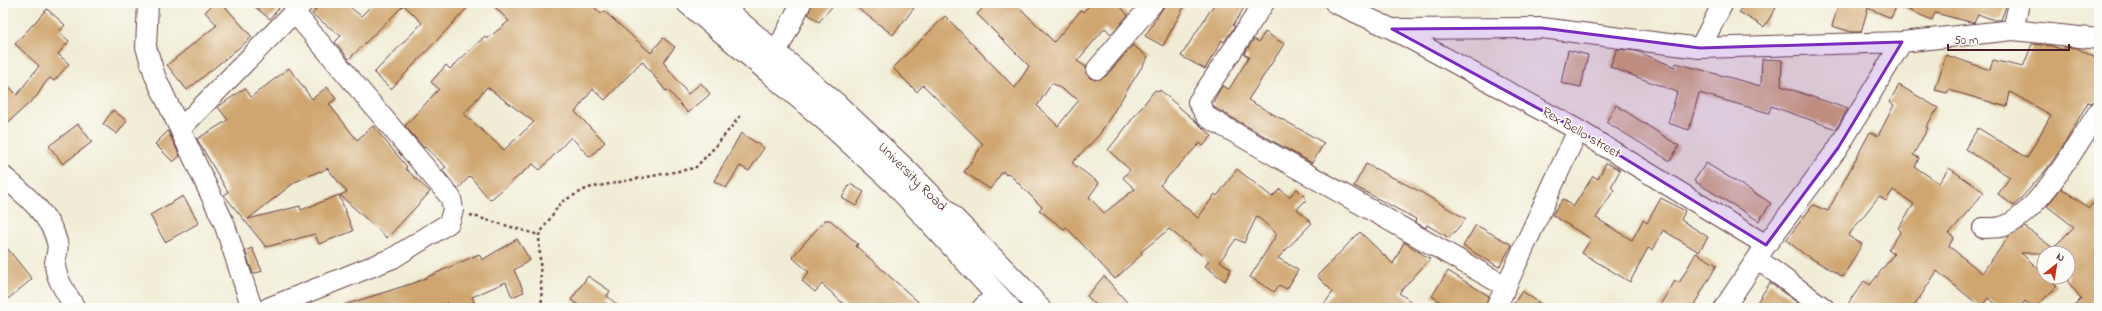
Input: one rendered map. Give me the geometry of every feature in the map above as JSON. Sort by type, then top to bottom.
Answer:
[{"type":"main road","name":"University Road","points":[[688,3],[772,62],[836,104],[907,171],[1021,287],[1039,308]]},
{"type":"main road","name":"University Road","points":[[717,3],[772,62],[895,184],[996,303]]},
{"type":"street","points":[[148,3],[146,47],[155,76],[224,224],[252,308]]},
{"type":"street","points":[[772,62],[801,3]]},
{"type":"street","points":[[1097,69],[1153,3]]},
{"type":"street","points":[[1264,3],[1198,102],[1207,117],[1505,286]]},
{"type":"street","name":"Rex Bello street","points":[[1335,3],[1392,29],[1578,130],[1761,252],[1824,308]]},
{"type":"street","points":[[1700,48],[1723,3]]},
{"type":"street","points":[[2013,30],[2019,3]]},
{"type":"street","points":[[180,129],[299,8],[451,198],[453,210],[449,224],[393,258],[268,308]]},
{"type":"street","points":[[1392,29],[1542,28],[1700,48],[1902,42],[2013,30],[2099,39]]},
{"type":"street","points":[[1724,308],[1761,252],[1838,148],[1902,42]]},
{"type":"street","points":[[1983,228],[2002,227],[2026,213],[2060,171],[2099,111]]},
{"type":"street","points":[[1496,308],[1578,130]]},
{"type":"street","points":[[3,176],[36,204],[54,234],[58,252],[55,263],[56,275],[75,308]]},
{"type":"path","points":[[542,308],[539,235],[561,202],[588,188],[696,168],[741,115]]},
{"type":"path","points":[[453,210],[539,235]]},
{"type":"highlighted area","points":[[1542,28],[1700,48],[1902,42],[1838,148],[1766,245],[1578,130],[1392,29]]},
{"type":"building","points":[[214,3],[222,3],[252,37],[187,90],[167,65],[217,25],[205,12]]},
{"type":"building","points":[[250,3],[283,3],[270,19]]},
{"type":"building","points":[[321,3],[345,3],[361,16],[374,3],[472,3],[391,89],[374,73],[422,23],[404,5],[349,59],[335,42],[341,36],[312,14]]},
{"type":"building","points":[[491,3],[590,3],[601,14],[604,11],[651,53],[663,38],[675,47],[663,62],[688,94],[701,83],[710,94],[688,113],[668,90],[666,91],[642,61],[605,100],[593,89],[575,112],[605,142],[590,157],[571,137],[540,170],[533,164],[490,200],[470,176],[458,189],[442,170],[446,167],[425,147],[424,148],[405,126],[439,89],[431,82],[446,65],[450,69],[485,36],[487,39],[509,21]],"holes":[[[487,87],[534,122],[504,150],[464,114]]]},
{"type":"building","points":[[812,3],[835,3],[819,22],[808,14]]},
{"type":"building","points":[[851,3],[907,3],[914,8],[893,35]]},
{"type":"building","points":[[988,3],[1015,3],[1054,42],[1081,10],[1083,12],[1092,3],[1117,3],[1128,15],[1111,34],[1105,28],[1077,61],[1086,67],[1086,73],[1090,78],[1095,80],[1106,76],[1133,45],[1148,57],[1099,135],[1072,163],[1099,183],[1089,197],[1104,213],[1135,189],[1123,178],[1130,170],[1108,150],[1155,90],[1159,92],[1160,90],[1212,136],[1203,146],[1200,143],[1160,185],[1198,218],[1215,194],[1217,196],[1237,169],[1272,197],[1280,189],[1289,197],[1297,189],[1307,199],[1297,209],[1312,223],[1278,258],[1298,270],[1287,289],[1279,285],[1274,292],[1250,277],[1277,234],[1257,216],[1244,243],[1236,239],[1220,261],[1231,269],[1225,281],[1205,266],[1209,261],[1169,229],[1141,252],[1142,254],[1115,279],[1066,227],[1064,229],[1039,210],[1042,207],[1008,173],[1006,175],[1003,171],[990,189],[964,172],[983,144],[923,85],[917,92],[893,68],[945,16],[1015,88],[1029,66],[977,14]],"holes":[[[1052,83],[1079,100],[1058,126],[1037,106]]]},
{"type":"building","points":[[1166,3],[1186,3],[1163,46],[1145,36]]},
{"type":"building","points":[[1215,3],[1247,3],[1233,25],[1235,26],[1224,42],[1222,40],[1205,69],[1181,56]]},
{"type":"building","points":[[1744,3],[1779,3],[1764,27],[1739,12]]},
{"type":"building","points":[[1839,3],[2007,3],[2001,20],[1994,20],[1978,14],[1974,23],[1935,13],[1932,20],[1897,5],[1891,18],[1868,8],[1861,32],[1852,32],[1832,26]]},
{"type":"building","points":[[47,9],[65,25],[59,32],[69,41],[58,54],[69,64],[54,81],[50,78],[37,96],[3,127],[3,80],[17,95],[39,66],[15,44]]},
{"type":"building","points":[[1265,32],[1284,44],[1248,100],[1324,143],[1312,163],[1215,108],[1212,104],[1222,86],[1229,89],[1249,57],[1244,54],[1254,39],[1259,42]]},
{"type":"building","points":[[2032,44],[2052,46],[2063,50],[2065,47],[2077,48],[2099,60],[2099,100],[2091,103],[2088,102],[2065,143],[2046,170],[2014,206],[1998,194],[2010,177],[1965,149],[1978,128],[2027,158],[2051,115],[2010,92],[2007,107],[1949,90],[1947,93],[1935,90],[1946,55],[1990,70],[1993,60],[2023,67]]},
{"type":"building","points":[[1617,49],[1636,51],[1675,67],[1676,63],[1761,86],[1762,59],[1782,60],[1781,86],[1848,109],[1836,129],[1771,106],[1769,113],[1699,93],[1689,130],[1668,123],[1677,92],[1610,67]]},
{"type":"building","points":[[1568,50],[1588,55],[1581,87],[1561,83]]},
{"type":"building","points":[[289,68],[312,99],[327,87],[336,99],[329,104],[357,140],[373,126],[407,167],[405,168],[430,192],[387,238],[340,195],[347,192],[327,168],[321,172],[320,171],[295,182],[248,219],[300,206],[301,210],[339,195],[353,231],[319,244],[315,234],[266,247],[224,195],[228,192],[197,139],[228,120],[218,107],[245,88],[251,97]]},
{"type":"building","points":[[1899,85],[1938,108],[1926,127],[1928,128],[1913,155],[1919,158],[1915,167],[1939,183],[1949,168],[1984,192],[1949,234],[1954,237],[1949,246],[1982,273],[2010,235],[2025,227],[2049,245],[2036,245],[2036,253],[2021,253],[2036,267],[2036,285],[2057,286],[2035,308],[2025,301],[2020,308],[2001,308],[1988,298],[1981,307],[1937,271],[1913,308],[1845,308],[1864,281],[1870,285],[1894,254],[1888,250],[1901,231],[1898,228],[1914,204],[1893,190],[1886,201],[1879,196],[1848,236],[1862,244],[1843,277],[1804,254],[1786,240],[1813,205],[1828,211],[1870,132],[1878,136],[1894,105],[1889,102]]},
{"type":"building","points":[[1616,105],[1679,146],[1670,161],[1606,122]]},
{"type":"building","points":[[113,110],[127,121],[117,134],[103,124]]},
{"type":"building","points":[[78,124],[92,142],[63,164],[49,146]]},
{"type":"building","points":[[168,131],[180,156],[173,162],[155,144]]},
{"type":"building","points":[[741,133],[764,148],[749,171],[740,166],[726,188],[714,181]]},
{"type":"building","points":[[1606,163],[1620,170],[1611,187],[1614,190],[1596,218],[1632,240],[1643,220],[1647,223],[1661,198],[1685,211],[1681,220],[1708,237],[1699,252],[1663,230],[1653,250],[1648,248],[1630,282],[1582,253],[1591,239],[1552,215],[1563,199],[1573,207],[1593,176],[1598,179]]},
{"type":"building","points":[[1706,163],[1771,203],[1759,221],[1694,181]]},
{"type":"building","points":[[1366,164],[1419,191],[1466,219],[1449,238],[1427,225],[1426,228],[1415,222],[1416,219],[1354,186]]},
{"type":"building","points":[[850,184],[864,192],[856,206],[842,198]]},
{"type":"building","points":[[2061,188],[2089,208],[2099,197],[2099,304],[2094,308],[2071,308],[2081,298],[2070,285],[2076,285],[2076,245],[2056,245],[2074,227],[2047,206]]},
{"type":"building","points":[[183,196],[199,223],[165,242],[150,215]]},
{"type":"building","points":[[825,220],[830,220],[858,244],[856,246],[925,308],[848,308],[822,284],[815,292],[802,281],[809,272],[792,257]]},
{"type":"building","points":[[1476,225],[1512,245],[1499,267],[1463,246]]},
{"type":"building","points":[[1360,232],[1393,264],[1404,242],[1430,259],[1399,293],[1420,308],[1321,308],[1333,292],[1317,276]]},
{"type":"building","points":[[517,239],[530,260],[514,270],[524,292],[512,297],[506,282],[472,297],[477,308],[451,308],[448,302],[435,308],[344,308],[344,305],[414,283],[479,254],[482,260]]},
{"type":"building","points":[[3,243],[32,279],[3,303]]},
{"type":"building","points":[[252,248],[262,271],[253,274],[245,251]]},
{"type":"building","points":[[1696,253],[1717,265],[1692,308],[1658,308],[1675,281],[1679,283]]},
{"type":"building","points":[[1448,271],[1489,296],[1485,308],[1450,308],[1432,296]]},
{"type":"building","points":[[588,276],[610,291],[607,296],[621,308],[583,308],[571,300]]},
{"type":"building","points":[[1104,276],[1132,308],[1099,308],[1087,296]]},
{"type":"building","points":[[1770,283],[1805,308],[1753,308]]},
{"type":"building","points":[[1522,291],[1547,308],[1511,308]]}]
